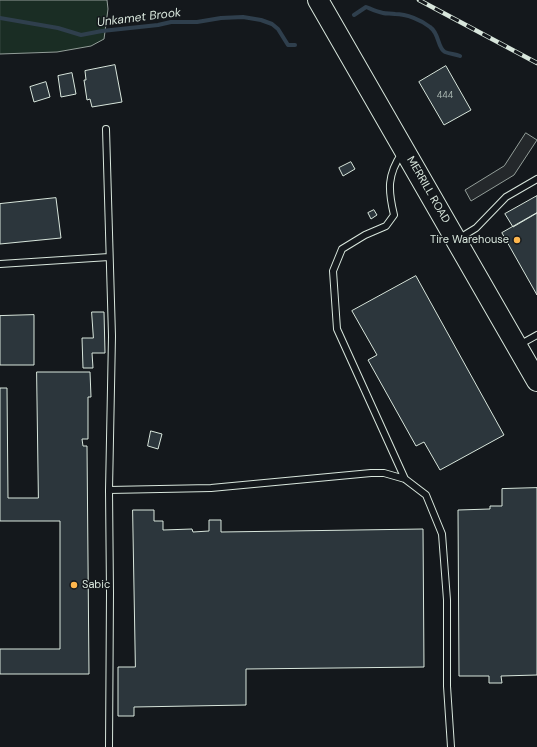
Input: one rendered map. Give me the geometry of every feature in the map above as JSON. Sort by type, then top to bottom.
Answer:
[{"type":"highway","name":"MERRILL ROAD","points":[[318,0],[537,381]]},
{"type":"lane","points":[[106,129],[112,336],[109,490],[109,747]]},
{"type":"lane","points":[[404,150],[394,164],[391,172],[391,202],[394,215],[386,226],[366,235],[342,249],[332,270],[337,329],[405,479]]},
{"type":"lane","points":[[456,240],[476,228],[506,197],[537,179]]},
{"type":"lane","points":[[0,264],[109,257]]},
{"type":"lane","points":[[518,346],[537,335]]},
{"type":"lane","points":[[109,490],[211,488],[371,473],[384,474],[405,479],[426,495],[442,534],[447,600],[447,686],[451,747]]},
{"type":"green space","points":[[0,0],[107,0],[108,9],[104,39],[91,46],[57,52],[0,54]]},
{"type":"shaded area","points":[[526,133],[537,140],[514,175],[471,201],[465,190],[504,166]]},
{"type":"building","points":[[115,65],[122,102],[92,107],[90,99],[87,100],[84,80],[86,80],[85,71]]},
{"type":"building","points":[[446,66],[471,110],[444,125],[419,82]]},
{"type":"building","points":[[72,73],[76,94],[61,97],[58,76]]},
{"type":"building","points":[[46,82],[50,97],[34,102],[30,87]]},
{"type":"building","points":[[351,162],[355,169],[343,176],[339,168]]},
{"type":"building","points":[[537,196],[537,213],[513,227],[505,214]]},
{"type":"building","points":[[56,198],[61,238],[0,244],[0,204]]},
{"type":"building","points":[[374,210],[377,215],[371,219],[368,213]]},
{"type":"building","points":[[537,213],[537,295],[502,233]]},
{"type":"building","points":[[416,276],[504,435],[440,470],[424,442],[416,446],[368,360],[377,355],[352,311]]},
{"type":"building","points":[[92,312],[104,312],[105,353],[92,353],[93,368],[83,368],[82,338],[93,338]]},
{"type":"building","points":[[34,315],[34,365],[0,365],[0,316]]},
{"type":"building","name":"Sabic","points":[[37,372],[90,372],[91,397],[88,397],[88,439],[82,439],[83,446],[87,446],[89,674],[0,674],[0,649],[60,649],[60,521],[0,521],[0,388],[7,388],[8,498],[38,498]]},
{"type":"building","points":[[151,431],[162,434],[158,449],[148,446]]},
{"type":"building","points":[[537,488],[537,675],[501,676],[502,683],[489,683],[489,676],[459,676],[458,510],[490,509],[490,506],[502,506],[502,489]]},
{"type":"building","points":[[133,510],[154,510],[154,521],[163,521],[163,530],[192,529],[193,532],[209,531],[209,520],[221,520],[221,532],[423,529],[424,667],[246,669],[246,705],[134,707],[134,716],[118,716],[118,667],[135,667]]},
{"type":"waterway","name":"Unkamet Brook","points":[[354,15],[366,7],[381,13],[400,14],[414,18],[426,24],[433,30],[442,50],[447,53],[460,56]]},
{"type":"waterway","name":"Unkamet Brook","points":[[0,18],[58,28],[81,35],[171,22],[197,22],[221,18],[243,17],[261,20],[272,24],[278,29],[288,45],[295,45]]},
{"type":"railway","points":[[419,0],[537,63]]},
{"type":"place","name":"Tire Warehouse","points":[[517,240]]},
{"type":"place","name":"Sabic","points":[[74,585]]}]
